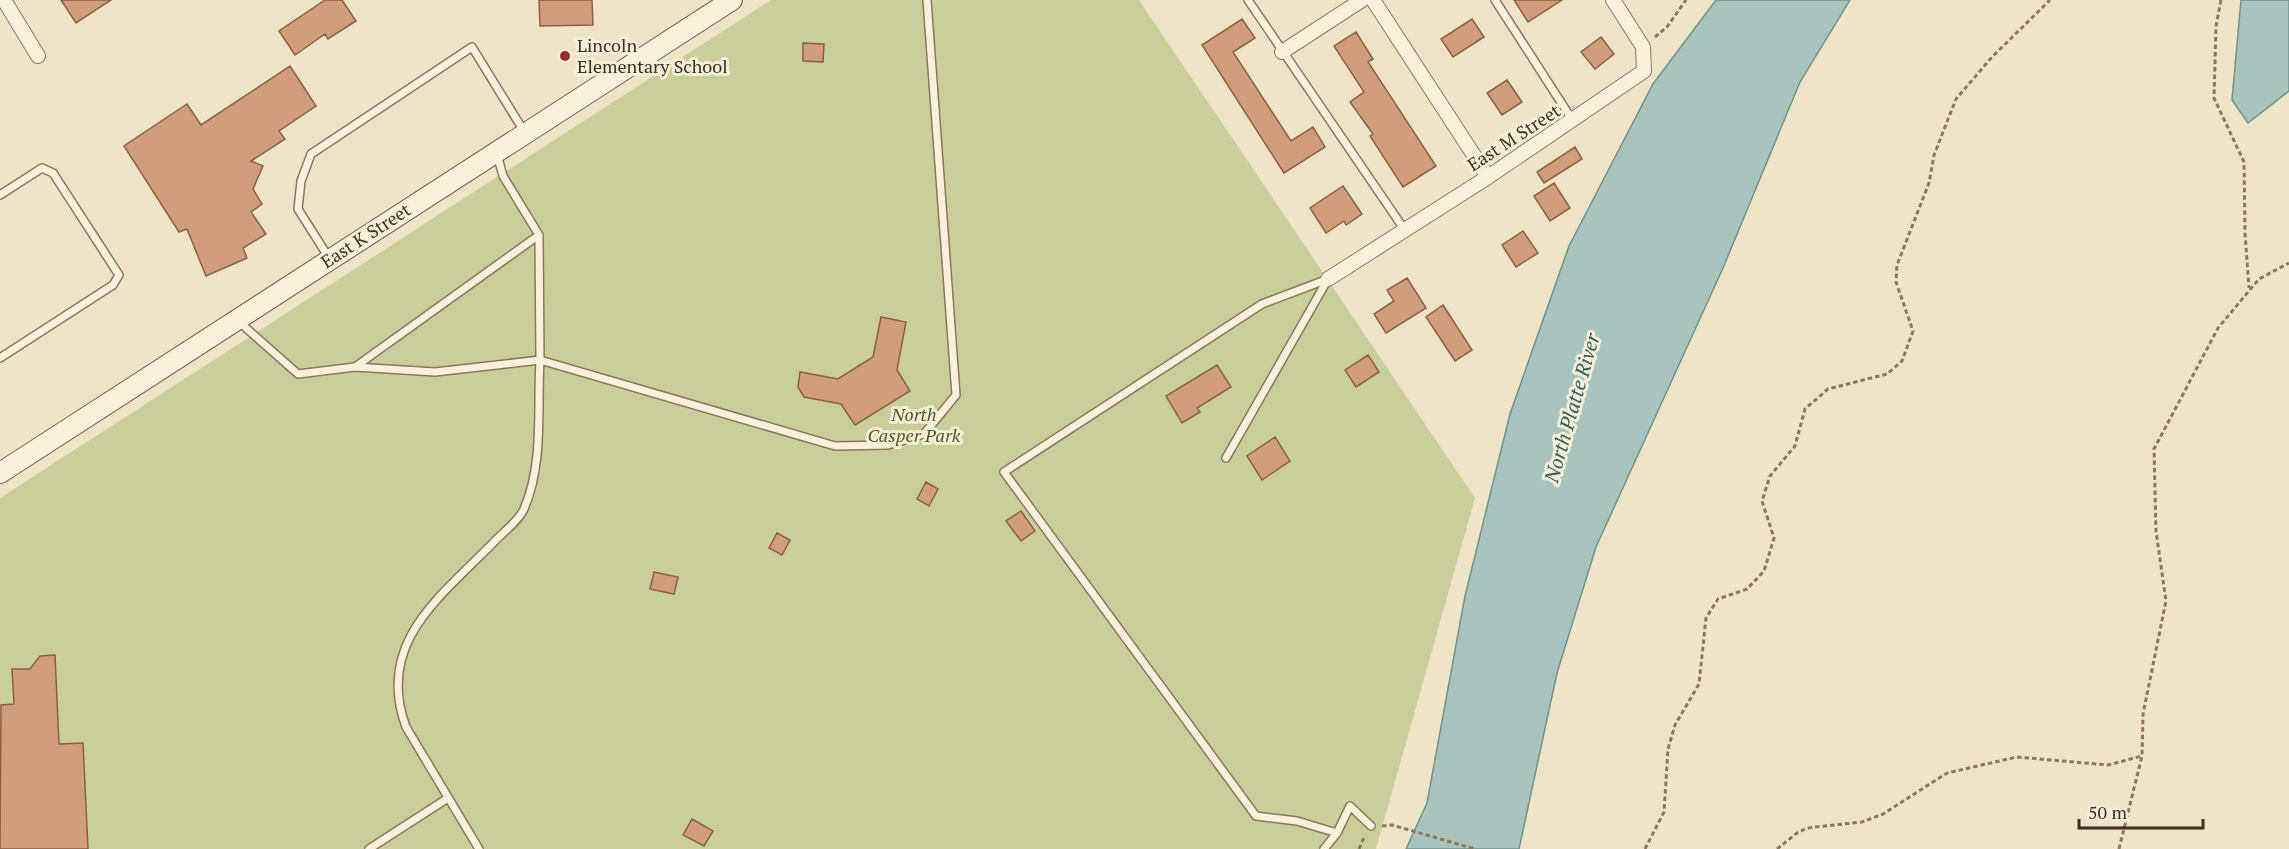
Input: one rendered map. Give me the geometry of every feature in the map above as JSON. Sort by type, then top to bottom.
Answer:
[{"type":"street","points":[[4,0],[38,56]]},
{"type":"street","name":"East K Street","points":[[0,473],[732,0]]},
{"type":"street","points":[[1282,52],[1362,0]]},
{"type":"street","points":[[1373,0],[1488,177]]},
{"type":"street","points":[[1612,0],[1643,47]]},
{"type":"street","name":"East M Street","points":[[1329,279],[1574,121],[1644,71],[1643,47]]},
{"type":"lane","points":[[237,320],[298,374],[355,367],[435,372],[540,360],[835,446],[888,445],[924,434],[956,395],[927,0]]},
{"type":"lane","points":[[1248,0],[1404,229]]},
{"type":"lane","points":[[1495,0],[1574,121]]},
{"type":"lane","points":[[330,259],[298,208],[302,181],[311,154],[472,47],[525,133]]},
{"type":"lane","points":[[479,849],[406,728],[399,709],[397,670],[404,649],[434,601],[524,512],[538,460],[539,235],[503,176],[496,152]]},
{"type":"lane","points":[[0,195],[42,168],[53,173],[119,276],[113,285],[0,358]]},
{"type":"lane","points":[[355,367],[539,235]]},
{"type":"lane","points":[[1226,458],[1329,279]]},
{"type":"lane","points":[[1329,279],[1262,304],[1004,472],[1256,816],[1297,821],[1337,833]]},
{"type":"lane","points":[[369,849],[448,798]]},
{"type":"lane","points":[[1324,849],[1337,833],[1350,806],[1371,826]]},
{"type":"path","points":[[1643,47],[1667,27],[1686,0]]},
{"type":"path","points":[[1646,849],[1664,812],[1668,749],[1675,725],[1699,684],[1706,618],[1718,599],[1747,589],[1764,572],[1774,538],[1762,501],[1770,476],[1795,446],[1805,409],[1828,388],[1887,374],[1902,361],[1913,331],[1896,282],[1897,265],[1929,183],[1934,155],[1956,99],[1992,57],[2050,0]]},
{"type":"path","points":[[2221,0],[2216,26],[2214,98],[2244,162],[2249,290]]},
{"type":"path","points":[[2119,849],[2142,756],[2143,714],[2166,601],[2156,531],[2154,449],[2218,328],[2259,279],[2289,263]]},
{"type":"path","points":[[1777,849],[1807,828],[1862,822],[1883,814],[1947,773],[2016,757],[2108,765],[2142,756]]},
{"type":"path","points":[[1392,825],[1475,849]]},
{"type":"green space","name":"North Casper Park","points":[[771,0],[1139,0],[1475,498],[1376,849],[0,849],[0,498]]},
{"type":"water","name":"North Platte River","points":[[1716,0],[1850,0],[1800,82],[1723,268],[1596,547],[1557,673],[1519,849],[1406,849],[1427,803],[1465,596],[1510,414],[1569,246],[1653,84]]},
{"type":"water","points":[[2241,0],[2289,0],[2289,91],[2248,123],[2232,100]]},
{"type":"building","points":[[61,0],[111,0],[76,23]]},
{"type":"building","points":[[325,0],[342,0],[356,21],[328,39],[325,34],[295,55],[279,31]]},
{"type":"building","points":[[539,0],[592,0],[593,25],[540,26]]},
{"type":"building","points":[[1514,0],[1562,0],[1528,22]]},
{"type":"building","points":[[1242,19],[1255,38],[1233,52],[1291,141],[1313,127],[1325,147],[1284,173],[1202,45]]},
{"type":"building","points":[[1472,19],[1484,37],[1453,57],[1441,39]]},
{"type":"building","points":[[1356,32],[1373,59],[1368,62],[1436,166],[1403,187],[1370,136],[1373,134],[1350,102],[1364,92],[1334,46]]},
{"type":"building","points":[[1601,37],[1614,54],[1595,69],[1581,52]]},
{"type":"building","points":[[803,43],[824,44],[823,62],[803,61]]},
{"type":"building","points":[[290,66],[316,106],[279,131],[285,139],[251,161],[263,166],[253,189],[262,204],[251,212],[266,234],[243,248],[247,258],[206,276],[187,229],[179,232],[124,146],[187,104],[201,125]]},
{"type":"building","points":[[1507,80],[1522,102],[1502,115],[1487,93]]},
{"type":"building","points":[[1575,147],[1582,159],[1544,183],[1537,172]]},
{"type":"building","points":[[1554,183],[1570,208],[1550,221],[1534,196]]},
{"type":"building","points":[[1343,186],[1362,214],[1346,225],[1344,221],[1326,233],[1310,208]]},
{"type":"building","points":[[1523,231],[1538,253],[1516,267],[1502,245]]},
{"type":"building","points":[[1407,278],[1426,308],[1386,333],[1374,314],[1394,301],[1387,290]]},
{"type":"building","points":[[1443,305],[1472,350],[1455,361],[1426,317]]},
{"type":"building","points":[[881,317],[906,322],[897,370],[910,391],[855,425],[841,404],[804,397],[798,387],[800,372],[838,379],[873,357]]},
{"type":"building","points":[[1368,355],[1379,372],[1356,387],[1345,370]]},
{"type":"building","points":[[1217,365],[1231,387],[1197,408],[1200,412],[1182,423],[1166,396]]},
{"type":"building","points":[[1275,437],[1290,461],[1262,480],[1247,456]]},
{"type":"building","points":[[926,482],[938,489],[929,506],[917,499]]},
{"type":"building","points":[[1021,511],[1035,531],[1021,541],[1006,521]]},
{"type":"building","points":[[777,533],[790,540],[782,555],[769,548]]},
{"type":"building","points":[[654,572],[678,577],[674,594],[650,589]]},
{"type":"building","points":[[55,655],[59,744],[83,743],[88,849],[0,849],[1,705],[14,704],[12,669],[30,669],[40,656]]},
{"type":"building","points":[[692,819],[713,831],[704,846],[683,835]]},
{"type":"place","name":"Lincoln Elementary School","points":[[565,56]]}]
